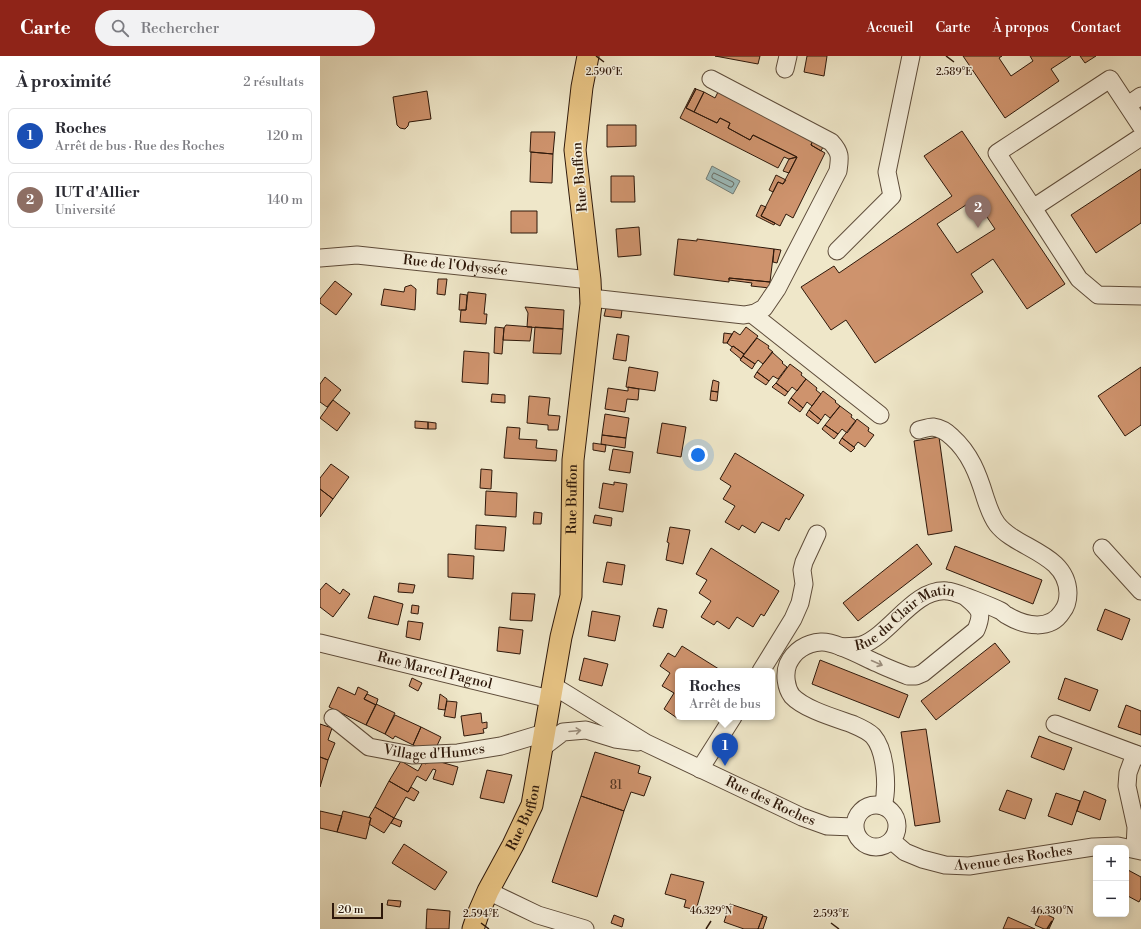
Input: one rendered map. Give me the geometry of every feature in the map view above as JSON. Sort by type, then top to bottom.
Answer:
[{"type":"main road","name":"Rue Buffon","points":[[473,929],[488,891],[513,845],[532,805],[561,637],[571,596],[573,460],[590,289],[575,150],[582,87],[588,56]]},
{"type":"street","points":[[837,251],[892,196],[887,172],[911,56]]},
{"type":"street","points":[[711,79],[831,142],[838,150],[840,160],[838,171],[778,288],[764,308],[752,314],[880,415]]},
{"type":"street","points":[[1141,126],[1134,100],[1110,79],[997,153],[1079,279],[1098,295],[1141,296]]},
{"type":"street","points":[[1033,208],[1141,137]]},
{"type":"street","name":"Rue de l'Odyssée","points":[[320,258],[357,255],[590,289],[744,315],[752,314]]},
{"type":"street","name":"Rue du Clair Matin","points":[[841,647],[861,645],[872,640],[925,596],[936,591],[949,591],[1033,625],[1048,624],[1061,615],[1068,601],[1068,587],[1066,579],[1059,569],[1037,550],[1005,532],[997,524],[991,515],[976,469],[957,440],[940,429],[933,428],[919,430]]},
{"type":"street","points":[[763,668],[800,603],[804,584],[802,570],[804,562],[817,534]]},
{"type":"street","points":[[1102,548],[1141,591]]},
{"type":"street","name":"Rue du Clair Matin","points":[[967,598],[978,607],[981,614],[976,630]]},
{"type":"street","name":"Rue du Clair Matin","points":[[883,806],[885,799],[885,777],[883,754],[880,746],[873,736],[864,729],[801,704],[791,695],[786,682],[787,666],[795,653],[807,644],[822,642],[841,647],[908,676],[916,676],[923,673],[976,630],[993,620],[1008,616]]},
{"type":"street","name":"Rue Marcel Pagnol","points":[[320,643],[551,692]]},
{"type":"street","name":"Rue des Roches","points":[[551,692],[646,743],[802,817],[827,826],[854,827]]},
{"type":"street","name":"Village d'Humes","points":[[333,718],[369,747],[412,755],[458,753],[543,740]]},
{"type":"street","points":[[700,769],[731,720]]},
{"type":"street","points":[[1054,724],[1138,755],[1128,773],[1127,786],[1136,827],[1138,850]]},
{"type":"street","name":"Rue des Roches","points":[[543,740],[563,732],[586,730],[615,739],[646,743]]},
{"type":"street","points":[[869,806],[883,806],[889,809],[897,821],[897,828],[892,841],[879,848],[865,845],[859,840],[856,834],[854,827],[855,820],[863,809],[869,806]]},
{"type":"street","name":"Avenue des Roches","points":[[892,841],[905,852],[922,860],[945,865],[970,866],[1093,847],[1118,846],[1138,850]]},
{"type":"street","points":[[488,891],[538,915],[585,929]]},
{"type":"water","points":[[712,166],[740,181],[733,194],[706,179]]},
{"type":"building","points":[[715,56],[760,56],[758,64]]},
{"type":"building","points":[[807,56],[827,56],[824,76],[804,72]]},
{"type":"building","points":[[963,56],[1002,56],[999,58],[1011,76],[1033,61],[1030,56],[1071,56],[1051,69],[1059,81],[1005,118]]},
{"type":"building","points":[[1080,56],[1096,56],[1085,63]]},
{"type":"building","points":[[695,88],[696,89],[686,108],[717,123],[720,118],[730,123],[728,128],[750,140],[753,135],[797,157],[789,159],[784,157],[778,168],[680,118]]},
{"type":"building","points":[[696,89],[704,92],[694,112],[686,108]]},
{"type":"building","points":[[427,91],[431,119],[409,122],[405,129],[400,128],[397,125],[393,97]]},
{"type":"building","points":[[704,92],[715,98],[718,92],[813,140],[811,145],[825,153],[793,218],[786,214],[780,226],[761,216],[778,182],[783,184],[797,157],[753,135],[750,140],[728,128],[730,123],[720,118],[717,123],[694,112]]},
{"type":"building","points":[[607,125],[636,125],[636,146],[607,147]]},
{"type":"building","points":[[962,131],[1065,284],[1027,309],[993,259],[971,274],[983,292],[875,363],[846,320],[831,330],[801,287],[834,266],[839,273],[952,196],[924,156]],"holes":[[[975,199],[995,229],[957,253],[937,224]]]},
{"type":"building","points":[[531,132],[555,132],[553,154],[530,152]]},
{"type":"building","points":[[813,140],[824,145],[821,151],[811,145]]},
{"type":"building","points":[[531,152],[553,154],[552,183],[530,182]]},
{"type":"building","points":[[797,157],[789,173],[783,171],[789,159]]},
{"type":"building","points":[[1141,169],[1141,223],[1096,253],[1071,215]]},
{"type":"building","points":[[776,175],[786,180],[783,184],[778,182],[773,192],[769,190]]},
{"type":"building","points":[[611,176],[634,176],[635,202],[611,202]]},
{"type":"building","points":[[761,205],[766,207],[761,216],[775,223],[774,225],[756,216]]},
{"type":"building","points":[[511,211],[537,211],[537,233],[511,233]]},
{"type":"building","points":[[639,227],[641,255],[618,257],[616,229]]},
{"type":"building","points":[[678,239],[697,241],[697,239],[774,249],[770,282],[729,278],[729,282],[674,275]]},
{"type":"building","points":[[774,249],[781,250],[777,263],[773,262]]},
{"type":"building","points":[[729,278],[770,282],[770,288],[751,286],[752,283],[729,280]]},
{"type":"building","points":[[438,279],[447,279],[445,295],[437,294]]},
{"type":"building","points":[[335,281],[352,294],[336,315],[320,303],[320,299]]},
{"type":"building","points":[[411,285],[416,289],[415,310],[381,305],[384,289],[404,292],[405,287]]},
{"type":"building","points":[[468,292],[486,294],[484,314],[487,314],[486,324],[460,322],[461,310],[466,310]]},
{"type":"building","points":[[460,294],[467,295],[466,310],[459,310]]},
{"type":"building","points":[[525,307],[564,310],[563,329],[527,327],[528,313]]},
{"type":"building","points":[[606,308],[622,310],[621,318],[604,316]]},
{"type":"building","points":[[506,325],[532,327],[530,341],[503,340],[504,328]]},
{"type":"building","points":[[495,327],[504,328],[502,354],[494,353]]},
{"type":"building","points":[[535,327],[563,329],[561,354],[533,353]]},
{"type":"building","points":[[746,327],[758,336],[744,354],[727,343],[734,331],[740,335]]},
{"type":"building","points":[[724,333],[732,334],[727,343],[723,343]]},
{"type":"building","points":[[617,334],[629,336],[626,361],[613,359]]},
{"type":"building","points":[[757,338],[769,346],[768,348],[773,352],[763,364],[758,360],[755,364],[743,356]]},
{"type":"building","points":[[733,346],[744,354],[741,359],[730,350]]},
{"type":"building","points":[[464,351],[489,353],[488,384],[462,382]]},
{"type":"building","points":[[772,352],[787,367],[778,379],[773,376],[769,381],[757,372]]},
{"type":"building","points":[[743,356],[755,364],[752,369],[740,360]]},
{"type":"building","points":[[790,364],[802,373],[801,375],[806,379],[797,391],[792,387],[788,392],[776,383]]},
{"type":"building","points":[[629,367],[658,372],[655,391],[626,387]]},
{"type":"building","points":[[1141,367],[1141,425],[1125,436],[1098,396]]},
{"type":"building","points":[[757,372],[769,381],[766,385],[754,377]]},
{"type":"building","points":[[325,377],[341,390],[327,407],[320,402],[320,384]]},
{"type":"building","points":[[806,379],[817,388],[816,390],[821,394],[812,406],[807,402],[803,408],[791,398]]},
{"type":"building","points":[[713,380],[719,382],[718,392],[711,391]]},
{"type":"building","points":[[776,383],[788,392],[785,396],[772,387]]},
{"type":"building","points":[[628,387],[639,389],[638,400],[627,399],[625,412],[605,409],[608,388],[628,391]]},
{"type":"building","points":[[711,391],[718,392],[717,401],[710,400]]},
{"type":"building","points":[[823,391],[840,406],[830,418],[825,414],[821,420],[809,410]]},
{"type":"building","points":[[492,394],[505,395],[505,403],[491,402]]},
{"type":"building","points":[[529,396],[550,398],[548,415],[560,416],[558,430],[548,430],[548,425],[527,423]]},
{"type":"building","points":[[791,398],[803,408],[800,412],[788,403]]},
{"type":"building","points":[[333,400],[350,413],[337,431],[320,418]]},
{"type":"building","points":[[840,406],[852,415],[851,417],[856,421],[847,433],[842,429],[838,434],[825,425]]},
{"type":"building","points":[[809,410],[821,420],[818,424],[806,415]]},
{"type":"building","points":[[605,414],[629,418],[626,438],[602,435]]},
{"type":"building","points":[[857,419],[869,428],[868,431],[874,435],[865,447],[858,442],[854,447],[842,438]]},
{"type":"building","points":[[415,421],[428,422],[428,429],[415,428]]},
{"type":"building","points":[[428,422],[436,423],[436,429],[428,429]]},
{"type":"building","points":[[662,423],[686,427],[681,457],[657,453]]},
{"type":"building","points":[[825,425],[838,434],[834,439],[822,429]]},
{"type":"building","points":[[507,427],[520,428],[519,439],[537,440],[536,448],[557,450],[556,461],[504,458]]},
{"type":"building","points":[[602,435],[626,438],[625,448],[601,444]]},
{"type":"building","points":[[939,437],[952,531],[928,535],[914,441]]},
{"type":"building","points":[[842,438],[855,448],[851,452],[839,443]]},
{"type":"building","points":[[593,443],[606,445],[605,452],[593,450]]},
{"type":"building","points":[[613,449],[633,452],[630,473],[609,470]]},
{"type":"building","points":[[735,453],[804,495],[789,520],[786,518],[779,531],[762,522],[755,533],[742,525],[739,530],[725,522],[735,506],[723,499],[731,486],[720,479]]},
{"type":"building","points":[[331,464],[349,477],[333,499],[320,489],[320,478]]},
{"type":"building","points":[[481,469],[492,470],[491,489],[480,488]]},
{"type":"building","points":[[614,482],[627,484],[623,512],[599,508],[603,483],[614,485]]},
{"type":"building","points":[[320,489],[333,499],[320,517]]},
{"type":"building","points":[[486,491],[517,493],[516,517],[485,515]]},
{"type":"building","points":[[534,512],[542,513],[541,524],[533,524]]},
{"type":"building","points":[[595,515],[612,518],[611,526],[593,523]]},
{"type":"building","points":[[476,525],[506,527],[504,551],[475,549]]},
{"type":"building","points":[[670,527],[690,530],[683,564],[666,560]]},
{"type":"building","points":[[917,544],[932,564],[858,621],[843,603]]},
{"type":"building","points":[[955,546],[1042,580],[1033,604],[946,569]]},
{"type":"building","points":[[711,548],[779,591],[764,616],[761,614],[753,627],[737,617],[729,629],[717,621],[714,625],[701,617],[711,601],[699,593],[707,580],[696,574]]},
{"type":"building","points":[[448,554],[474,556],[473,579],[448,577]]},
{"type":"building","points":[[607,562],[625,565],[622,585],[603,582]]},
{"type":"building","points":[[326,583],[340,594],[343,589],[350,594],[333,617],[320,607],[320,590]]},
{"type":"building","points":[[399,583],[415,585],[413,593],[398,592]]},
{"type":"building","points":[[512,593],[535,594],[532,621],[510,620]]},
{"type":"building","points":[[374,596],[403,604],[398,625],[368,618]]},
{"type":"building","points":[[412,605],[419,606],[418,614],[411,613]]},
{"type":"building","points":[[658,608],[667,610],[663,628],[653,626]]},
{"type":"building","points":[[1105,609],[1130,619],[1122,640],[1097,630]]},
{"type":"building","points":[[592,611],[620,616],[615,641],[588,636]]},
{"type":"building","points":[[408,621],[423,623],[420,640],[406,637]]},
{"type":"building","points":[[499,627],[523,630],[520,654],[497,651]]},
{"type":"building","points":[[995,643],[1010,662],[936,720],[921,701]]},
{"type":"building","points":[[682,646],[717,668],[675,668],[675,717],[664,709],[674,693],[662,686],[670,673],[660,666],[668,653],[675,657]]},
{"type":"building","points":[[584,658],[608,664],[602,686],[579,680]]},
{"type":"building","points":[[820,660],[908,695],[899,718],[812,684]]},
{"type":"building","points":[[412,678],[422,683],[418,691],[409,686]]},
{"type":"building","points":[[1065,678],[1098,690],[1090,711],[1058,699]]},
{"type":"building","points":[[338,687],[355,695],[358,687],[368,692],[364,699],[376,705],[366,725],[329,707]]},
{"type":"building","points":[[367,694],[378,699],[376,705],[364,699]]},
{"type":"building","points":[[440,694],[447,699],[445,710],[438,709]]},
{"type":"building","points":[[447,701],[457,702],[455,718],[444,716]]},
{"type":"building","points":[[376,704],[395,713],[385,734],[366,725]]},
{"type":"building","points":[[1126,705],[1141,711],[1141,735],[1118,727]]},
{"type":"building","points":[[481,713],[482,723],[487,722],[487,728],[483,729],[484,733],[464,736],[461,716]]},
{"type":"building","points":[[395,715],[421,727],[413,745],[395,736],[393,739],[385,734]]},
{"type":"building","points":[[320,724],[332,728],[328,740],[335,743],[328,760],[320,757]]},
{"type":"building","points":[[421,727],[441,737],[435,750],[423,750],[413,745]]},
{"type":"building","points":[[926,729],[940,822],[915,826],[901,732]]},
{"type":"building","points":[[1039,736],[1072,748],[1064,770],[1031,757]]},
{"type":"building","points":[[595,752],[640,766],[638,773],[651,777],[644,796],[631,792],[624,811],[581,796]]},
{"type":"building","points":[[320,757],[328,760],[320,787]]},
{"type":"building","points":[[401,761],[418,771],[423,762],[425,764],[437,761],[458,767],[453,785],[433,779],[436,770],[433,769],[426,781],[417,776],[408,792],[389,781]]},
{"type":"building","points":[[487,770],[512,775],[504,803],[480,798]]},
{"type":"building","points":[[389,781],[408,792],[411,787],[419,792],[414,801],[406,797],[394,818],[375,807]]},
{"type":"building","points":[[1007,790],[1032,799],[1025,819],[999,810]]},
{"type":"building","points":[[1084,791],[1106,800],[1100,820],[1077,811]]},
{"type":"building","points":[[1056,793],[1080,801],[1072,825],[1048,816]]},
{"type":"building","points":[[581,796],[624,811],[597,897],[552,882]]},
{"type":"building","points":[[375,807],[394,818],[384,833],[369,824],[371,818],[369,817]]},
{"type":"building","points":[[320,811],[342,816],[337,832],[320,828]]},
{"type":"building","points":[[343,811],[371,818],[366,839],[337,832]]},
{"type":"building","points":[[394,818],[402,821],[400,827],[391,823]]},
{"type":"building","points":[[404,844],[447,872],[435,890],[392,863]]},
{"type":"building","points":[[1129,871],[1141,877],[1141,898],[1139,902],[1129,897]]},
{"type":"building","points":[[671,874],[704,882],[696,910],[684,907],[686,900],[665,894]]},
{"type":"building","points":[[388,900],[401,901],[400,907],[387,905]]},
{"type":"building","points":[[730,904],[763,915],[758,929],[744,929],[724,922]]},
{"type":"building","points":[[427,909],[450,911],[449,929],[426,929]]},
{"type":"building","points":[[1041,912],[1054,918],[1049,929],[1044,929],[1035,925]]},
{"type":"building","points":[[614,915],[624,919],[622,927],[611,923]]},
{"type":"building","points":[[763,916],[767,917],[763,929],[758,929]]},
{"type":"building","points":[[1008,917],[1035,929],[1003,929]]},
{"type":"place","name":"IUT d'Allier","points":[[978,228]]},
{"type":"place","name":"Roches","points":[[725,766]]}]
